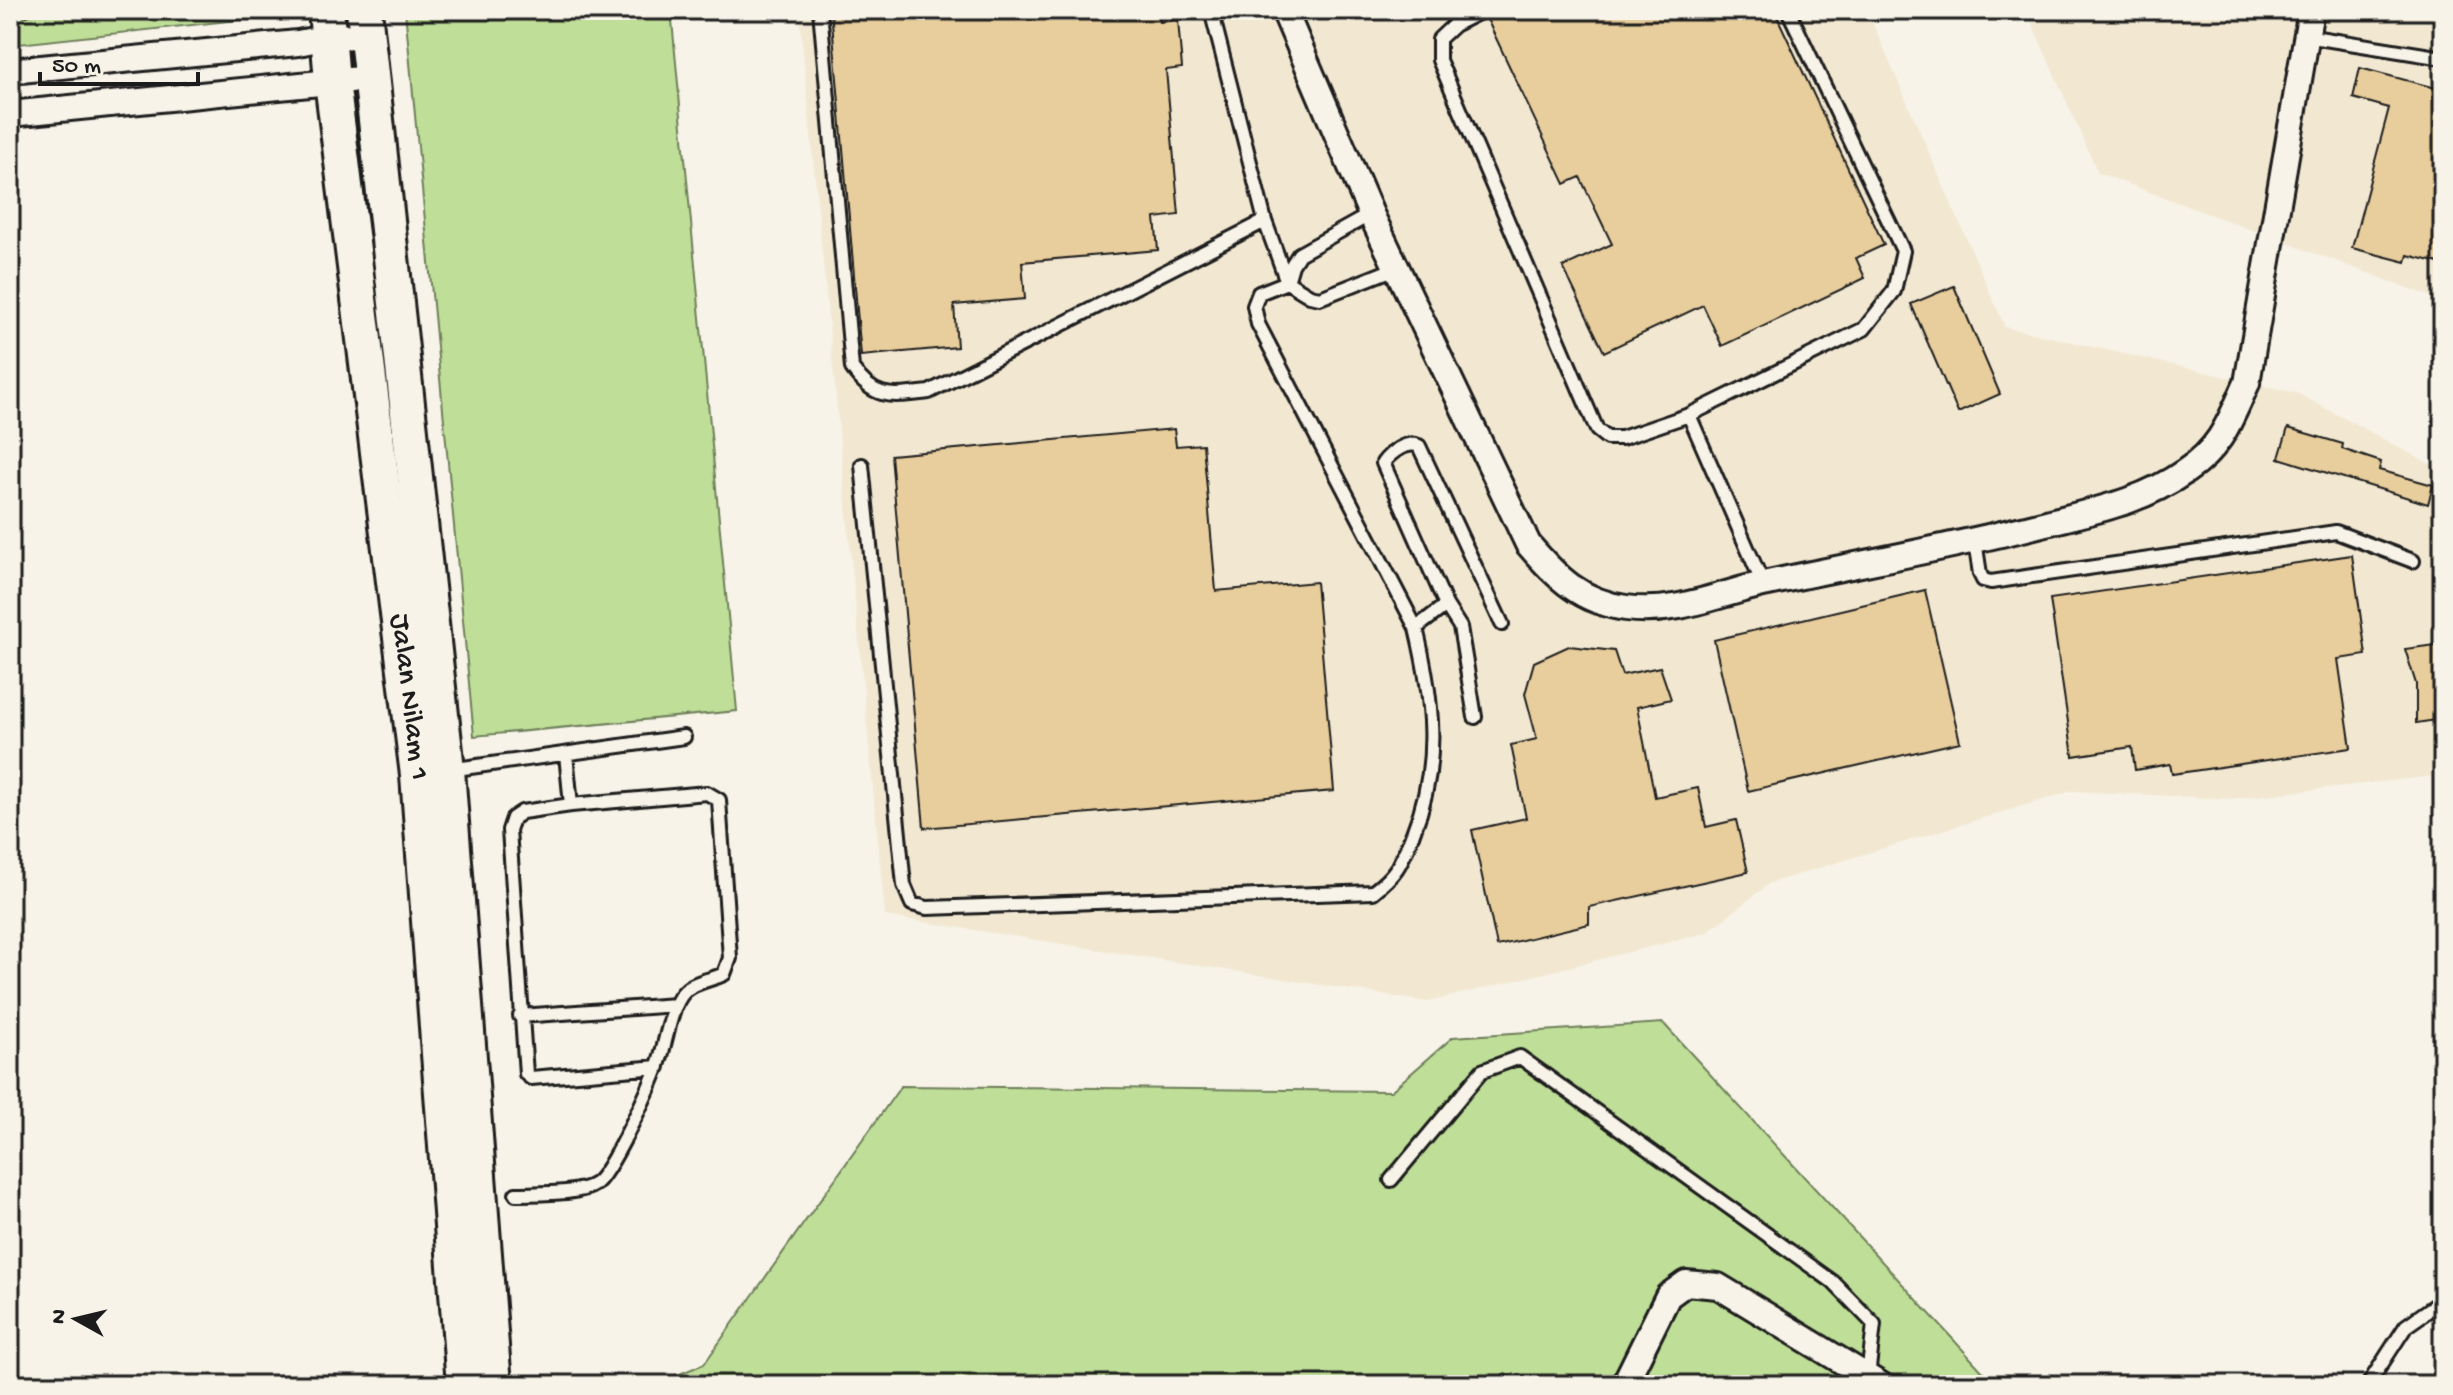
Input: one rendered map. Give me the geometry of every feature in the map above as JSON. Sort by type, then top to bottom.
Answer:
[{"type":"main road","name":"Jalan Nilam 1","points":[[365,23],[432,772],[494,1385]]},
{"type":"main road","name":"Jalan Nilam 1","points":[[328,24],[332,81],[432,772],[464,1385]]},
{"type":"street","points":[[1284,10],[1371,214],[1528,544],[1555,576],[1588,597],[1625,608],[1659,610],[1701,603],[1763,584],[1975,541],[2137,499],[2188,470],[2222,439],[2247,383],[2311,10]]},
{"type":"street","points":[[10,71],[298,43],[328,24],[365,23]]},
{"type":"street","points":[[10,114],[370,78]]},
{"type":"street","points":[[1624,1385],[1668,1296],[1686,1283],[1718,1286],[1874,1381]]},
{"type":"lane","points":[[820,10],[852,368],[866,387],[894,396],[929,392],[1265,221]]},
{"type":"lane","points":[[1211,10],[1265,221],[1287,282],[1310,296],[1320,298],[1396,268]]},
{"type":"lane","points":[[1484,10],[1454,25],[1439,39],[1439,60],[1597,430],[1607,438],[1622,438],[1689,415],[1864,329],[1894,291],[1903,251],[1788,10]]},
{"type":"lane","points":[[2306,36],[2443,58]]},
{"type":"lane","points":[[862,465],[904,885],[912,904],[927,908],[1373,892],[1394,876],[1422,811],[1432,765],[1425,663],[1416,628],[1258,324],[1254,306],[1259,293],[1287,282],[1299,254],[1371,214]]},
{"type":"lane","points":[[1689,415],[1763,584]]},
{"type":"lane","points":[[1475,717],[1460,627],[1446,605],[1384,469],[1383,463],[1387,458],[1408,444],[1419,446],[1502,624]]},
{"type":"lane","points":[[1975,541],[1980,574],[1983,580],[1991,582],[2336,532],[2413,561]]},
{"type":"lane","points":[[1416,628],[1446,605]]},
{"type":"lane","points":[[432,772],[684,737]]},
{"type":"lane","points":[[566,754],[571,805]]},
{"type":"lane","points":[[516,1194],[574,1191],[595,1184],[609,1167],[658,1067],[682,993],[724,974],[730,958],[719,800],[707,793],[522,812],[513,818],[509,830],[526,1074],[531,1078],[658,1067]]},
{"type":"lane","points":[[520,1016],[676,1005]]},
{"type":"lane","points":[[1391,1180],[1482,1071],[1520,1057],[1833,1282],[1874,1324],[1874,1381]]},
{"type":"lane","points":[[2368,1385],[2406,1326],[2443,1300]]},
{"type":"path","points":[[10,20],[42,10]]},
{"type":"shaded area","points":[[799,10],[1867,10],[2005,327],[2297,393],[2443,471],[2443,775],[2230,799],[2072,791],[1770,883],[1706,933],[1428,1002],[885,916]]},
{"type":"shaded area","points":[[2026,10],[2443,10],[2443,301],[2098,173]]},
{"type":"green space","points":[[10,10],[278,10],[274,16],[10,45]]},
{"type":"green space","points":[[405,10],[671,10],[737,711],[474,736]]},
{"type":"green space","points":[[1663,1023],[1995,1385],[653,1385],[704,1364],[901,1086],[1391,1091],[1453,1037]]},
{"type":"building","points":[[831,10],[1159,10],[1160,22],[1178,20],[1182,68],[1166,70],[1179,215],[1155,218],[1158,250],[1022,262],[1025,299],[954,305],[957,347],[861,356]]},
{"type":"building","points":[[1501,10],[1774,10],[1884,245],[1856,258],[1865,278],[1722,346],[1703,305],[1604,352],[1563,267],[1612,244],[1580,177],[1565,184],[1487,19]]},
{"type":"building","points":[[2360,68],[2443,90],[2443,264],[2408,255],[2406,262],[2352,248],[2389,108],[2353,98]]},
{"type":"building","points":[[1954,286],[2000,394],[1958,413],[1911,304]]},
{"type":"building","points":[[2288,428],[2343,444],[2342,449],[2381,462],[2379,470],[2433,485],[2428,504],[2279,458]]},
{"type":"building","points":[[1174,429],[1176,446],[1203,444],[1216,591],[1316,582],[1334,791],[924,828],[891,455]]},
{"type":"building","points":[[2352,555],[2366,655],[2338,659],[2351,748],[2172,774],[2170,764],[2135,770],[2132,747],[2073,756],[2050,599]]},
{"type":"building","points":[[1925,590],[1960,742],[1748,791],[1714,640]]},
{"type":"building","points":[[2443,644],[2443,719],[2416,723],[2416,684],[2405,649]]},
{"type":"building","points":[[1569,646],[1614,651],[1622,675],[1660,667],[1671,699],[1637,707],[1655,797],[1698,788],[1706,827],[1736,820],[1748,872],[1589,907],[1589,924],[1497,946],[1472,830],[1526,818],[1511,745],[1537,739],[1525,694],[1534,662]]}]
